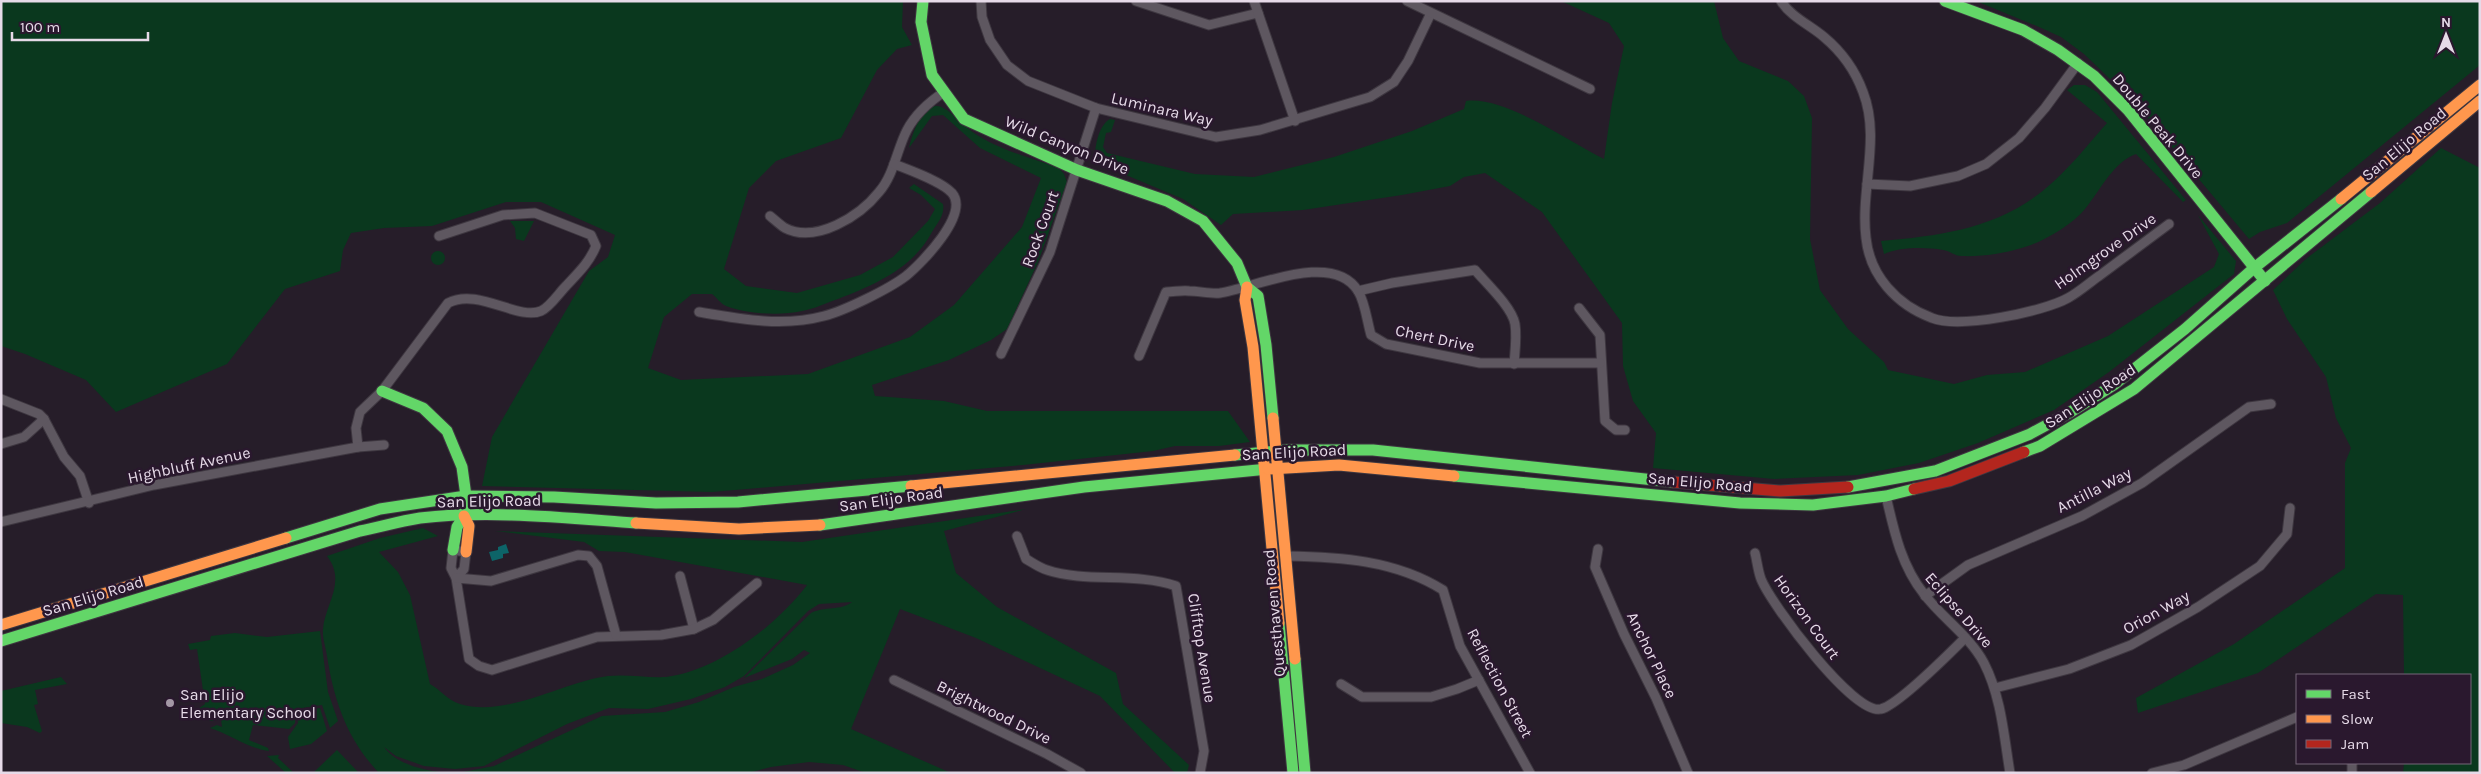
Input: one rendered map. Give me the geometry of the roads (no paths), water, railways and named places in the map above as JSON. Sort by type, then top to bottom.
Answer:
[{"type":"main road","name":"Wild Canyon Drive","points":[[923,1],[921,22],[932,75],[964,119],[1077,170],[1167,202],[1203,221],[1237,263],[1247,287],[1258,296],[1262,316],[1275,451]]},
{"type":"main road","name":"Double Peak Drive","points":[[1945,1],[2022,30],[2078,63],[2128,110],[2265,281]]},
{"type":"main road","name":"San Elijo Road","points":[[1,625],[380,509],[466,496],[554,497],[656,503],[738,502],[1263,451],[1372,450],[1610,477],[1780,491],[1849,486],[1935,471],[2030,434],[2069,413],[2115,384],[2185,329],[2254,268],[2306,228],[2480,85]]},
{"type":"main road","name":"San Elijo Road","points":[[1,641],[360,531],[421,518],[559,516],[705,527],[783,528],[855,522],[1011,498],[1165,478],[1277,467],[1339,465],[1740,503],[1813,505],[1886,496],[1949,481],[1997,465],[2040,446],[2134,389],[2480,101]]},
{"type":"main road","name":"Wild Canyon Drive","points":[[1247,287],[1244,300],[1253,346],[1263,451]]},
{"type":"main road","points":[[382,391],[423,408],[447,431],[462,467],[466,496],[464,516],[457,527],[453,550]]},
{"type":"main road","name":"Questhaven Road","points":[[1263,451],[1293,773]]},
{"type":"main road","name":"Questhaven Road","points":[[1275,451],[1306,773]]},
{"type":"main road","points":[[464,516],[469,526],[466,552]]},
{"type":"street","name":"Luminara Way","points":[[981,1],[982,17],[990,40],[1007,65],[1028,81],[1096,108],[1216,137],[1260,130],[1295,121],[1370,97],[1394,82],[1408,61],[1431,13]]},
{"type":"street","points":[[1136,1],[1209,25],[1258,13]]},
{"type":"street","points":[[1254,1],[1295,121]]},
{"type":"street","points":[[1408,1],[1590,89]]},
{"type":"street","name":"Holmgrove Drive","points":[[1781,1],[1786,9],[1824,37],[1849,62],[1864,93],[1870,123],[1864,219],[1870,260],[1883,284],[1904,304],[1933,319],[1966,321],[2021,314],[2068,298],[2169,224]]},
{"type":"street","points":[[1867,184],[1910,186],[1958,176],[1986,164],[2019,138],[2078,63]]},
{"type":"street","points":[[770,216],[786,228],[808,232],[830,228],[861,209],[880,192],[894,164],[907,130],[924,106],[944,92]]},
{"type":"street","name":"Rock Court","points":[[1001,354],[1050,252],[1096,108]]},
{"type":"street","points":[[699,312],[743,319],[782,322],[824,316],[866,299],[905,277],[926,256],[948,228],[953,220],[957,205],[952,192],[924,176],[894,164]]},
{"type":"street","points":[[358,448],[356,428],[360,412],[382,391],[448,304],[458,298],[472,299],[529,312],[541,311],[590,261],[596,246],[591,236],[535,213],[503,215],[439,236]]},
{"type":"street","points":[[1139,356],[1166,292],[1218,293],[1247,287],[1288,274],[1334,274],[1353,285],[1358,291],[1392,283],[1475,270],[1503,303],[1515,321],[1514,364]]},
{"type":"street","name":"Chert Drive","points":[[1358,291],[1371,335],[1386,344],[1480,363],[1600,362]]},
{"type":"street","points":[[1580,308],[1600,335],[1602,360],[1600,362],[1605,421],[1616,430],[1625,430]]},
{"type":"street","points":[[1,399],[39,414],[64,457],[80,476],[89,503]]},
{"type":"street","name":"Antilla Way","points":[[1925,596],[1968,564],[2082,516],[2142,483],[2248,406],[2271,404]]},
{"type":"street","points":[[1,444],[24,437],[44,420]]},
{"type":"street","name":"Highbluff Avenue","points":[[1,522],[89,503],[154,486],[358,448],[384,445]]},
{"type":"street","name":"Eclipse Drive","points":[[1886,496],[1899,548],[1910,575],[1925,596],[1954,623],[1983,661],[1995,688],[2010,773]]},
{"type":"street","name":"Orion Way","points":[[1995,688],[2069,669],[2131,645],[2198,607],[2260,566],[2286,534],[2290,508]]},
{"type":"street","name":"Clifftop Avenue","points":[[1018,536],[1026,559],[1047,570],[1161,581],[1176,586],[1204,751],[1200,773]]},
{"type":"street","points":[[456,578],[464,569],[466,552],[453,550],[451,568],[456,578],[469,659],[479,666],[492,670],[597,637],[662,635],[694,629],[713,620],[757,583]]},
{"type":"street","name":"Anchor Place","points":[[1598,550],[1596,567],[1624,634],[1656,698],[1688,773]]},
{"type":"street","name":"Horizon Court","points":[[1755,553],[1761,579],[1821,665],[1859,701],[1872,710],[1883,709],[1912,687],[1966,638]]},
{"type":"street","points":[[456,578],[491,581],[578,555],[589,556],[597,566],[616,635]]},
{"type":"street","name":"Reflection Street","points":[[1286,556],[1366,560],[1429,581],[1443,590],[1460,646],[1530,773]]},
{"type":"street","points":[[680,576],[694,629]]},
{"type":"street","name":"Brightwood Drive","points":[[894,680],[1047,754],[1081,773]]},
{"type":"street","points":[[1341,684],[1362,697],[1431,697],[1479,680]]},
{"type":"street","points":[[2152,773],[2184,765],[2296,717]]},
{"type":"water","points":[[506,544],[509,553],[503,554],[503,558],[492,561],[489,552],[498,550],[498,547]]},
{"type":"place","name":"San Elijo Elementary School","points":[[170,703]]}]
